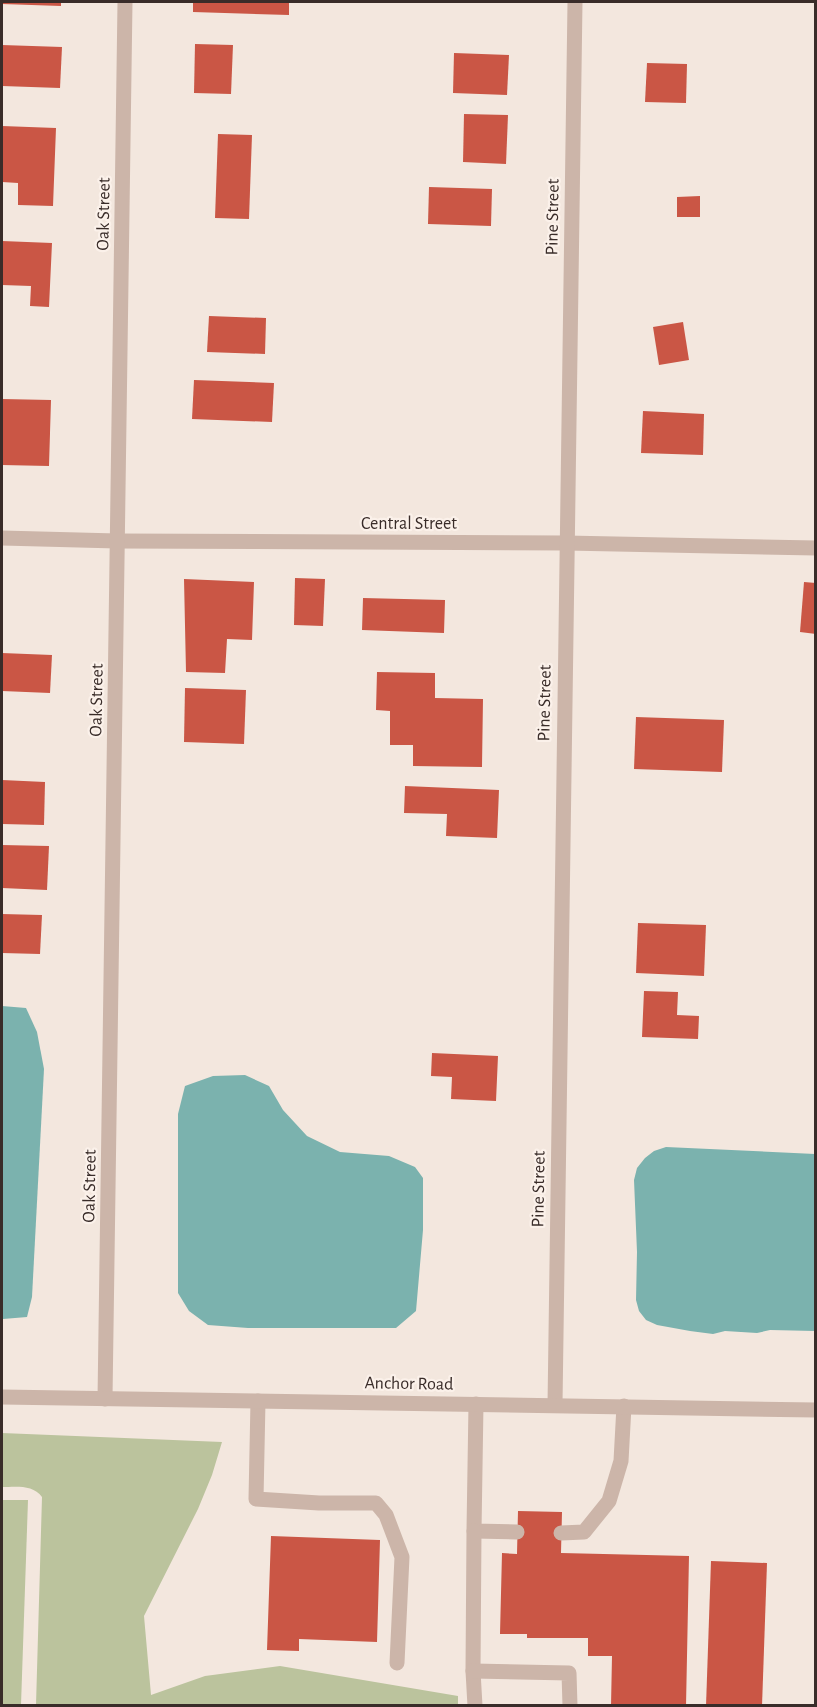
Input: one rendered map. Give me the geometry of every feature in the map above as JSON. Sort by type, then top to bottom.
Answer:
[{"type":"street","name":"Oak Street","points":[[105,1399],[125,2]]},
{"type":"street","name":"Pine Street","points":[[555,1405],[575,2]]},
{"type":"street","name":"Central Street","points":[[2,538],[117,541],[566,543],[816,548]]},
{"type":"street","name":"Anchor Road","points":[[2,1397],[816,1410]]},
{"type":"street","points":[[258,1401],[256,1499],[320,1503],[376,1503],[386,1515],[402,1557],[397,1663]]},
{"type":"street","points":[[475,1706],[473,1671],[476,1404]]},
{"type":"street","points":[[561,1533],[584,1532],[609,1501],[621,1461],[624,1406]]},
{"type":"street","points":[[474,1531],[517,1532]]},
{"type":"street","points":[[473,1671],[569,1673],[570,1706]]},
{"type":"green space","points":[[2,1433],[222,1442],[198,1509],[144,1616],[151,1695],[205,1676],[280,1666],[458,1696],[458,1705],[36,1705],[42,1497],[29,1488],[2,1487]]},
{"type":"green space","points":[[2,1500],[28,1500],[21,1705],[2,1705]]},
{"type":"water","points":[[2,1006],[26,1008],[37,1032],[44,1069],[32,1297],[27,1317],[3,1319],[2,1319]]},
{"type":"water","points":[[245,1075],[269,1086],[283,1110],[307,1136],[340,1152],[389,1156],[415,1167],[423,1178],[423,1230],[416,1311],[396,1328],[248,1328],[208,1325],[189,1311],[178,1293],[178,1114],[185,1086],[213,1076]]},
{"type":"water","points":[[666,1147],[815,1154],[815,1331],[770,1330],[757,1333],[725,1331],[713,1334],[657,1325],[646,1320],[639,1311],[636,1300],[634,1180],[637,1168],[645,1158],[654,1151]]},
{"type":"building","points":[[2,2],[61,2],[61,6],[2,4]]},
{"type":"building","points":[[193,2],[289,2],[289,15],[193,12]]},
{"type":"building","points":[[195,44],[233,45],[231,94],[194,93]]},
{"type":"building","points":[[2,45],[62,47],[60,88],[2,86]]},
{"type":"building","points":[[454,53],[509,55],[507,95],[453,93]]},
{"type":"building","points":[[647,63],[687,64],[686,103],[645,102]]},
{"type":"building","points":[[464,114],[508,115],[506,164],[463,162]]},
{"type":"building","points":[[2,126],[56,128],[53,206],[18,205],[18,183],[2,182]]},
{"type":"building","points":[[218,134],[252,135],[249,219],[215,218]]},
{"type":"building","points":[[429,187],[492,189],[491,226],[428,224]]},
{"type":"building","points":[[700,196],[700,217],[677,217],[677,197]]},
{"type":"building","points":[[2,241],[52,243],[49,307],[30,306],[31,286],[2,285]]},
{"type":"building","points":[[209,316],[266,318],[265,354],[207,352]]},
{"type":"building","points":[[683,322],[689,360],[659,365],[653,327]]},
{"type":"building","points":[[194,380],[274,383],[272,422],[192,419]]},
{"type":"building","points":[[2,399],[51,400],[49,466],[2,465]]},
{"type":"building","points":[[643,411],[704,414],[703,455],[641,453]]},
{"type":"building","points":[[295,578],[325,579],[323,626],[294,625]]},
{"type":"building","points":[[184,579],[254,582],[252,640],[227,639],[225,673],[186,672]]},
{"type":"building","points":[[804,582],[816,583],[816,634],[800,632]]},
{"type":"building","points":[[363,598],[445,600],[444,633],[362,630]]},
{"type":"building","points":[[2,653],[52,655],[50,693],[2,691]]},
{"type":"building","points":[[377,672],[435,673],[435,698],[483,699],[482,767],[413,766],[413,745],[390,745],[390,711],[376,710]]},
{"type":"building","points":[[185,688],[246,690],[244,744],[184,742]]},
{"type":"building","points":[[636,717],[724,720],[722,772],[634,769]]},
{"type":"building","points":[[2,780],[45,782],[44,825],[2,824]]},
{"type":"building","points":[[405,786],[499,790],[497,838],[446,836],[447,814],[404,813]]},
{"type":"building","points":[[2,845],[49,846],[47,890],[2,888]]},
{"type":"building","points":[[2,914],[42,915],[40,954],[2,953]]},
{"type":"building","points":[[638,923],[706,925],[704,976],[636,973]]},
{"type":"building","points":[[644,991],[678,992],[677,1015],[699,1016],[698,1039],[642,1037]]},
{"type":"building","points":[[432,1053],[498,1056],[496,1101],[451,1099],[452,1077],[431,1076]]},
{"type":"building","points":[[518,1511],[562,1512],[561,1553],[689,1556],[686,1706],[611,1706],[612,1656],[588,1656],[588,1638],[527,1638],[527,1634],[500,1634],[502,1553],[517,1554]]},
{"type":"building","points":[[271,1536],[380,1540],[377,1642],[299,1639],[299,1651],[267,1650]]},
{"type":"building","points":[[711,1561],[767,1563],[762,1706],[706,1706]]}]
